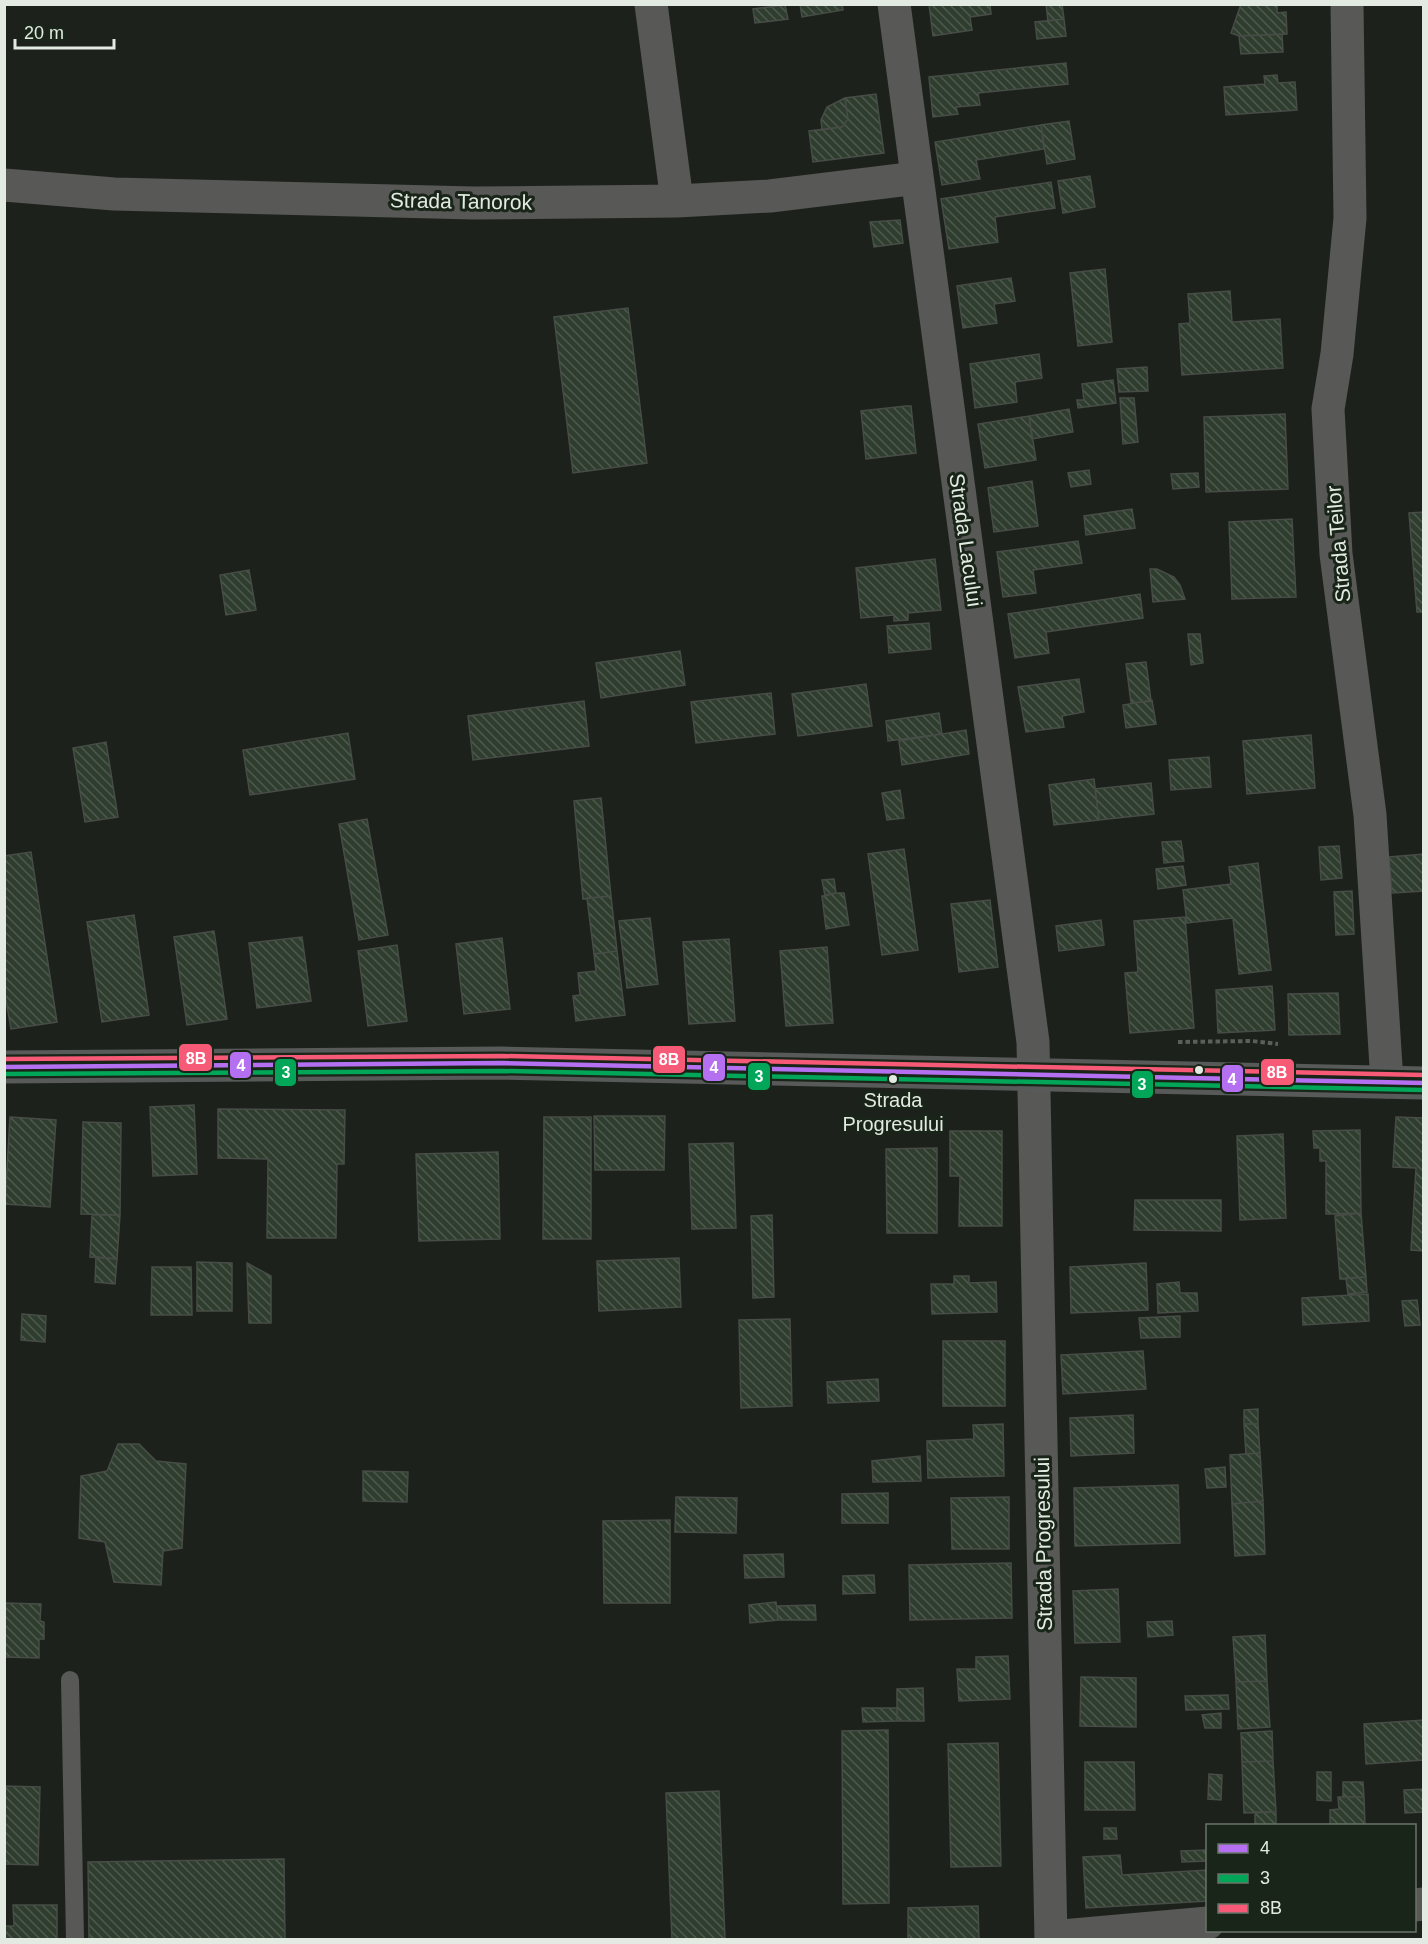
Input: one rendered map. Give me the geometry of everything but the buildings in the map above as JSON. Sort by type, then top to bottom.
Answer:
[{"type":"main road","points":[[4,1067],[502,1063],[1424,1083]]},
{"type":"street","points":[[651,4],[677,201]]},
{"type":"street","name":"Strada Lacului","points":[[894,4],[1032,1030],[1034,1076]]},
{"type":"street","name":"Strada Teilor","points":[[1347,4],[1350,218],[1339,343],[1328,409],[1336,554],[1370,815],[1387,1082]]},
{"type":"street","name":"Strada Tanorok","points":[[4,185],[114,194],[473,204],[677,201],[770,196],[917,178]]},
{"type":"street","name":"Strada Progresului","points":[[1034,1076],[1051,1938]]},
{"type":"street","points":[[1051,1938],[1206,1923]]},
{"type":"lane","points":[[70,1680],[75,1940]]},
{"type":"transit line","name":"8B","points":[[4,1059],[502,1056],[1424,1075]]},
{"type":"transit line","name":"4","points":[[4,1067],[502,1063],[1424,1083]]},
{"type":"transit line","name":"3","points":[[4,1074],[502,1071],[1424,1090]]},
{"type":"place","name":"Strada Progresului","points":[[893,1079]]}]
